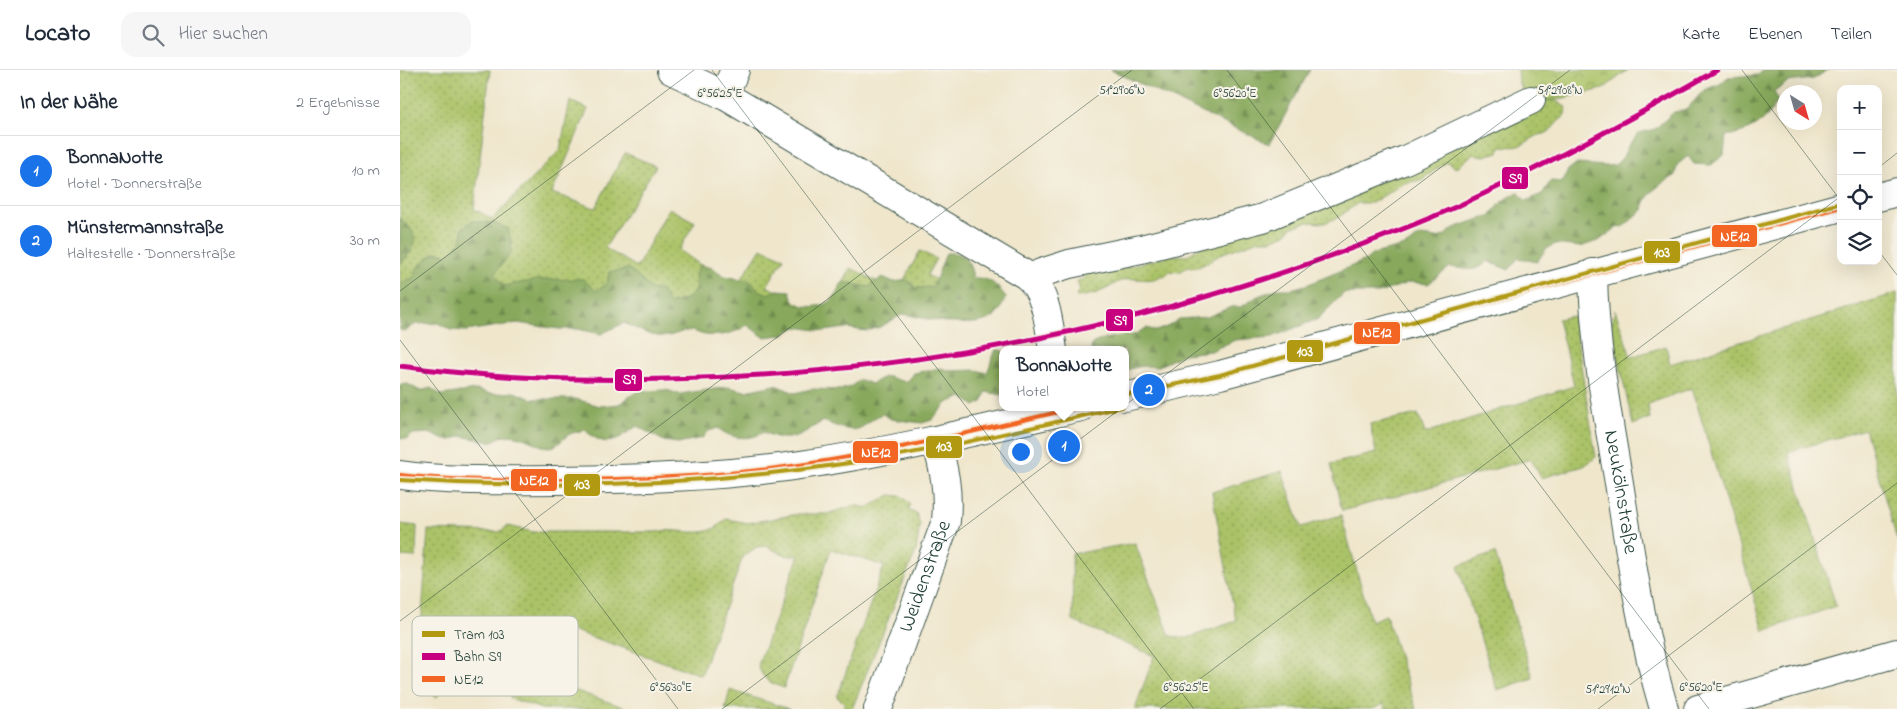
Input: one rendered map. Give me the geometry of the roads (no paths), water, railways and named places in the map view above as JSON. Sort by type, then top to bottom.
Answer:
[{"type":"street","points":[[671,70],[724,95],[1031,279],[1044,304],[1052,346]]},
{"type":"street","points":[[724,95],[735,70]]},
{"type":"street","points":[[1031,279],[1041,272],[1069,264],[1141,249],[1263,218],[1405,160],[1531,100]]},
{"type":"street","points":[[1882,196],[1897,192]]},
{"type":"street","points":[[1129,396],[1220,375],[1837,208]]},
{"type":"street","name":"Neukölnstraße","points":[[1593,273],[1594,322],[1608,416],[1648,655],[1664,709]]},
{"type":"street","points":[[400,476],[506,480],[704,474],[805,465],[936,440],[1057,411]]},
{"type":"street","name":"Weidenstraße","points":[[878,709],[946,522],[947,480],[936,440]]},
{"type":"street","points":[[1698,709],[1897,653]]},
{"type":"tram line","name":"103","points":[[1129,394],[1220,375],[1837,204]]},
{"type":"tram line","name":"103","points":[[400,480],[516,485],[574,485],[747,476],[896,456],[1104,411]]},
{"type":"rail line","name":"S9","points":[[400,366],[500,376],[602,380],[745,376],[820,371],[894,362],[1042,338],[1188,302],[1260,280],[1411,226],[1460,205],[1558,157],[1717,70]]},
{"type":"place","name":"Münstermannstraße","points":[[1149,390]]},
{"type":"place","name":"BonnaNotte","points":[[1064,446]]}]
